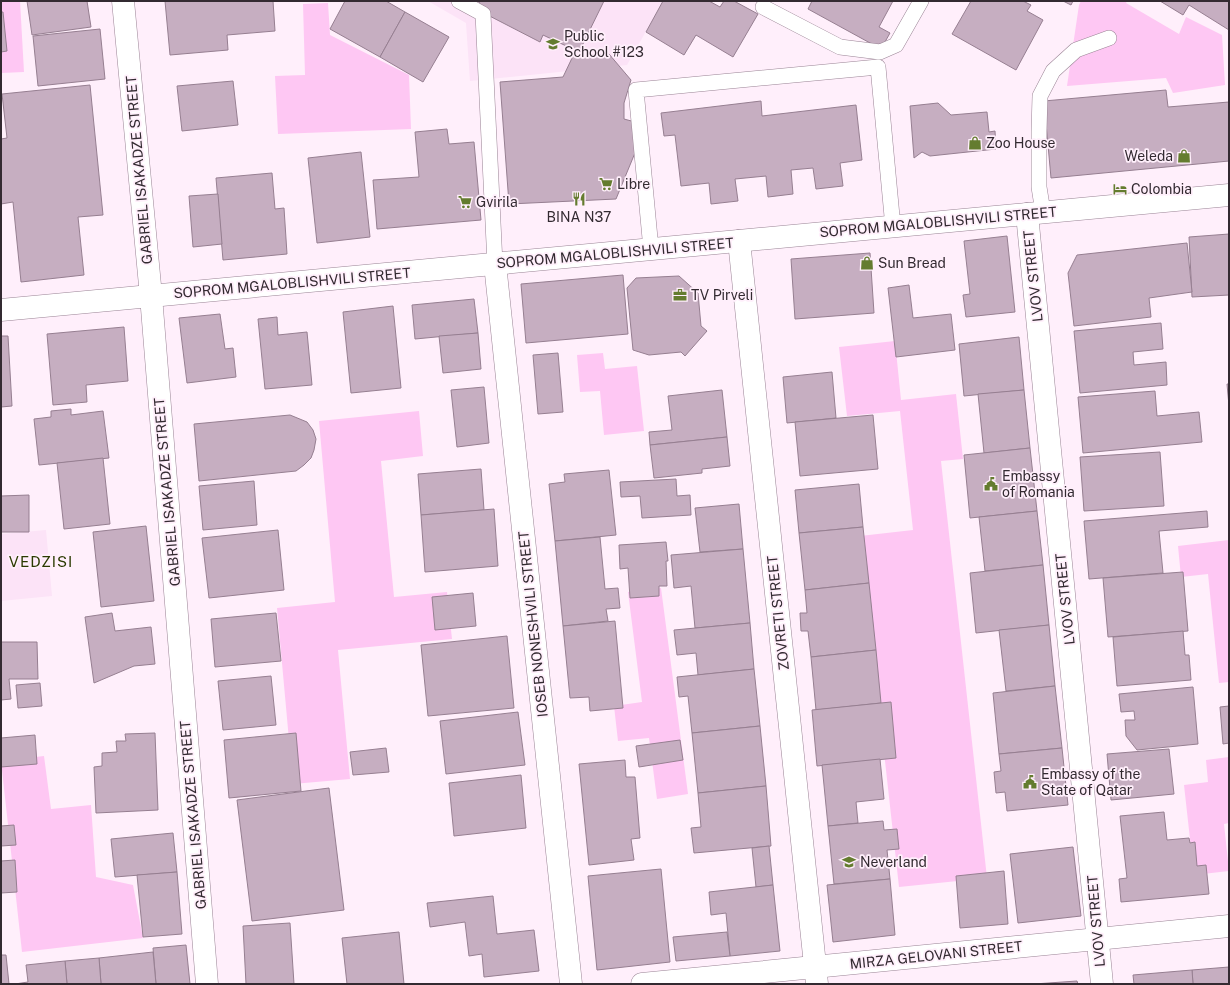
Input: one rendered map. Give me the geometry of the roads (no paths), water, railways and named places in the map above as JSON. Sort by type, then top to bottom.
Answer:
[{"type":"street","name":"GABRIEL ISAKADZE STREET","points":[[123,1],[150,296],[207,984]]},
{"type":"street","name":"SOPROM MGALOBLISHVILI STREET","points":[[1,310],[1229,195]]},
{"type":"street","name":"LVOV STREET","points":[[1035,213],[1102,984]]},
{"type":"street","name":"ZOVRETI STREET","points":[[739,241],[816,975]]},
{"type":"street","name":"IOSEB NONESHVILI STREET","points":[[495,264],[570,984]]},
{"type":"street","name":"MIRZA GELOVANI STREET","points":[[642,984],[816,975],[1098,939],[1229,926]]},
{"type":"lane","points":[[458,1],[483,14],[495,264]]},
{"type":"lane","points":[[761,3],[840,47],[880,52],[896,45],[921,1]]},
{"type":"lane","points":[[1035,213],[1039,187],[1040,96],[1053,71],[1076,50],[1109,38]]},
{"type":"lane","points":[[651,249],[636,90],[878,67],[893,227]]},
{"type":"place","name":"Public School #123","points":[[553,44]]},
{"type":"place","name":"Zoo House","points":[[975,143]]},
{"type":"place","name":"Weleda","points":[[1184,156]]},
{"type":"place","name":"Libre","points":[[606,184]]},
{"type":"place","name":"Colombia","points":[[1120,189]]},
{"type":"place","name":"BINA N37","points":[[579,199]]},
{"type":"place","name":"Gvirila","points":[[465,202]]},
{"type":"place","name":"Sun Bread","points":[[867,263]]},
{"type":"place","name":"TV Pirveli","points":[[680,295]]},
{"type":"place","name":"Embassy of Romania","points":[[991,484]]},
{"type":"place","name":"Embassy of the State of Qatar","points":[[1030,782]]},
{"type":"place","name":"Neverland","points":[[849,862]]},
{"type":"district","name":"VEDZISI","points":[[41,561]]}]
